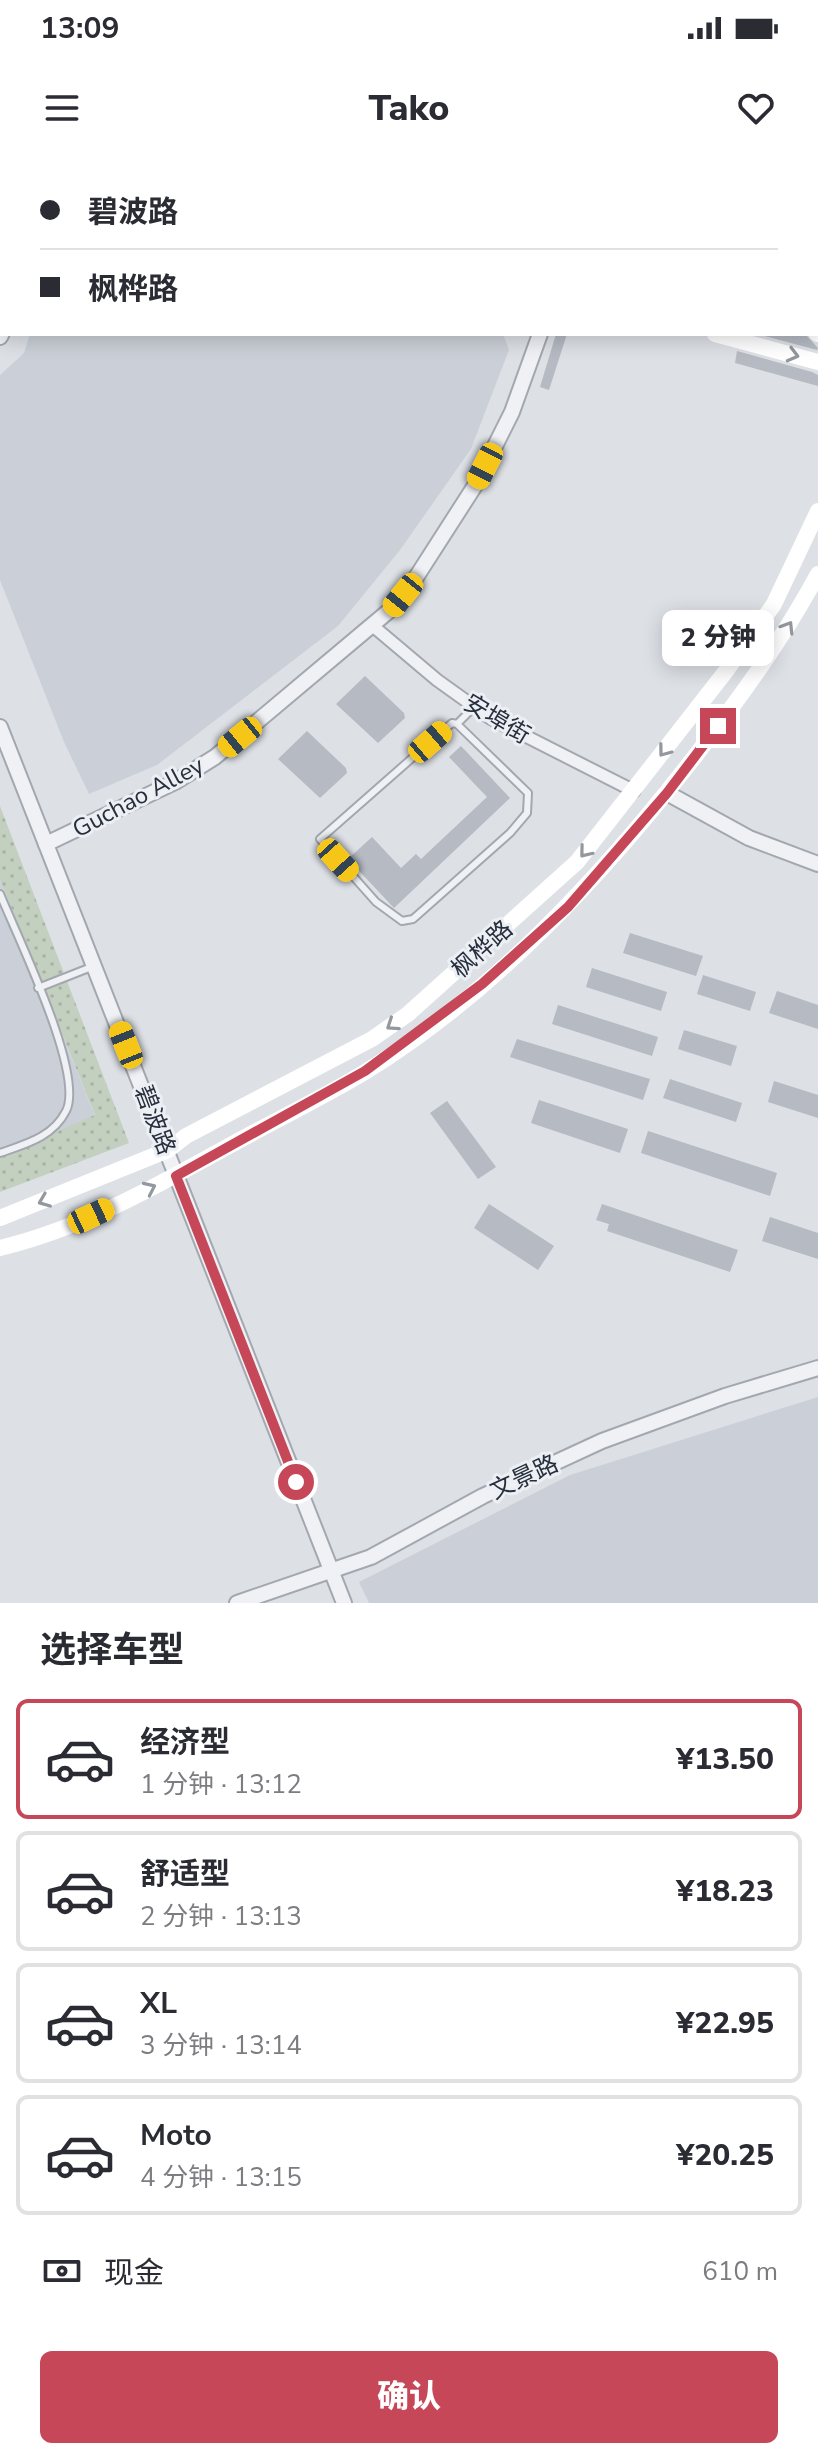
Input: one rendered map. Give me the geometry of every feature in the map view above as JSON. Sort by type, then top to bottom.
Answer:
[{"type":"main road","points":[[722,336],[818,362]]},
{"type":"main road","name":"枫桦路","points":[[0,1218],[168,1150],[186,1136],[372,1039],[408,1014],[577,862],[774,604],[818,511]]},
{"type":"main road","name":"枫桦路","points":[[0,1248],[91,1216],[176,1176],[365,1071],[427,1028],[568,907],[667,793],[753,681],[791,625],[818,574]]},
{"type":"street","name":"Guchao Alley","points":[[46,844],[175,782],[215,757],[373,626],[415,579],[476,484],[512,412],[539,336]]},
{"type":"street","name":"安埠街","points":[[373,626],[474,707],[511,731],[634,791]]},
{"type":"street","name":"碧波路","points":[[0,727],[344,1603]]},
{"type":"street","points":[[667,793],[749,838],[818,864]]},
{"type":"street","name":"文景路","points":[[237,1603],[371,1557],[483,1496],[602,1441],[725,1396],[818,1368]]},
{"type":"lane","points":[[457,724],[528,793],[527,813],[510,833],[413,919],[402,921],[376,902],[320,839],[474,707]]},
{"type":"lane","points":[[0,894],[66,1057],[72,1095],[57,1126],[36,1140],[0,1153]]},
{"type":"lane","points":[[38,988],[95,966]]},
{"type":"shaded area","points":[[29,336],[504,336],[509,350],[471,449],[400,550],[338,626],[157,765],[89,794],[64,742],[0,580],[0,375],[24,353]]},
{"type":"shaded area","points":[[0,880],[95,1116],[0,1156]]},
{"type":"shaded area","points":[[818,1397],[818,1603],[369,1603],[359,1582],[570,1475]]},
{"type":"green space","points":[[0,806],[129,1143],[0,1192],[0,1156],[95,1115],[0,880]]},
{"type":"building","points":[[555,336],[566,336],[549,390],[540,387]]},
{"type":"building","points":[[764,336],[807,336],[817,350]]},
{"type":"building","points":[[737,351],[812,372],[818,375],[818,386],[735,363]]},
{"type":"building","points":[[365,676],[404,713],[405,718],[378,743],[336,704]]},
{"type":"building","points":[[307,731],[346,768],[347,773],[320,798],[278,759]]},
{"type":"building","points":[[461,746],[510,798],[394,908],[348,859],[372,837],[401,868],[416,854],[421,859],[487,797],[449,757]]},
{"type":"building","points":[[630,933],[703,956],[696,976],[623,953]]},
{"type":"building","points":[[592,968],[667,992],[661,1011],[586,987]]},
{"type":"building","points":[[703,975],[756,992],[750,1011],[697,994]]},
{"type":"building","points":[[777,991],[818,1005],[818,1029],[769,1013]]},
{"type":"building","points":[[558,1005],[658,1037],[652,1056],[552,1024]]},
{"type":"building","points":[[684,1030],[737,1046],[731,1066],[678,1049]]},
{"type":"building","points":[[517,1039],[650,1079],[643,1100],[510,1057]]},
{"type":"building","points":[[670,1079],[742,1103],[736,1122],[663,1098]]},
{"type":"building","points":[[774,1081],[818,1095],[818,1118],[768,1102]]},
{"type":"building","points":[[539,1100],[628,1129],[620,1153],[531,1123]]},
{"type":"building","points":[[447,1101],[496,1167],[478,1179],[430,1113]]},
{"type":"building","points":[[648,1131],[777,1173],[770,1196],[641,1153]]},
{"type":"building","points":[[489,1204],[554,1246],[538,1270],[474,1228]]},
{"type":"building","points":[[602,1204],[738,1250],[730,1272],[607,1231],[609,1224],[596,1220]]},
{"type":"building","points":[[770,1217],[818,1233],[818,1259],[762,1241]]},
{"type":"route","points":[[296,1482],[176,1176],[365,1071],[427,1028],[482,984],[568,907],[667,793],[718,726]]}]
